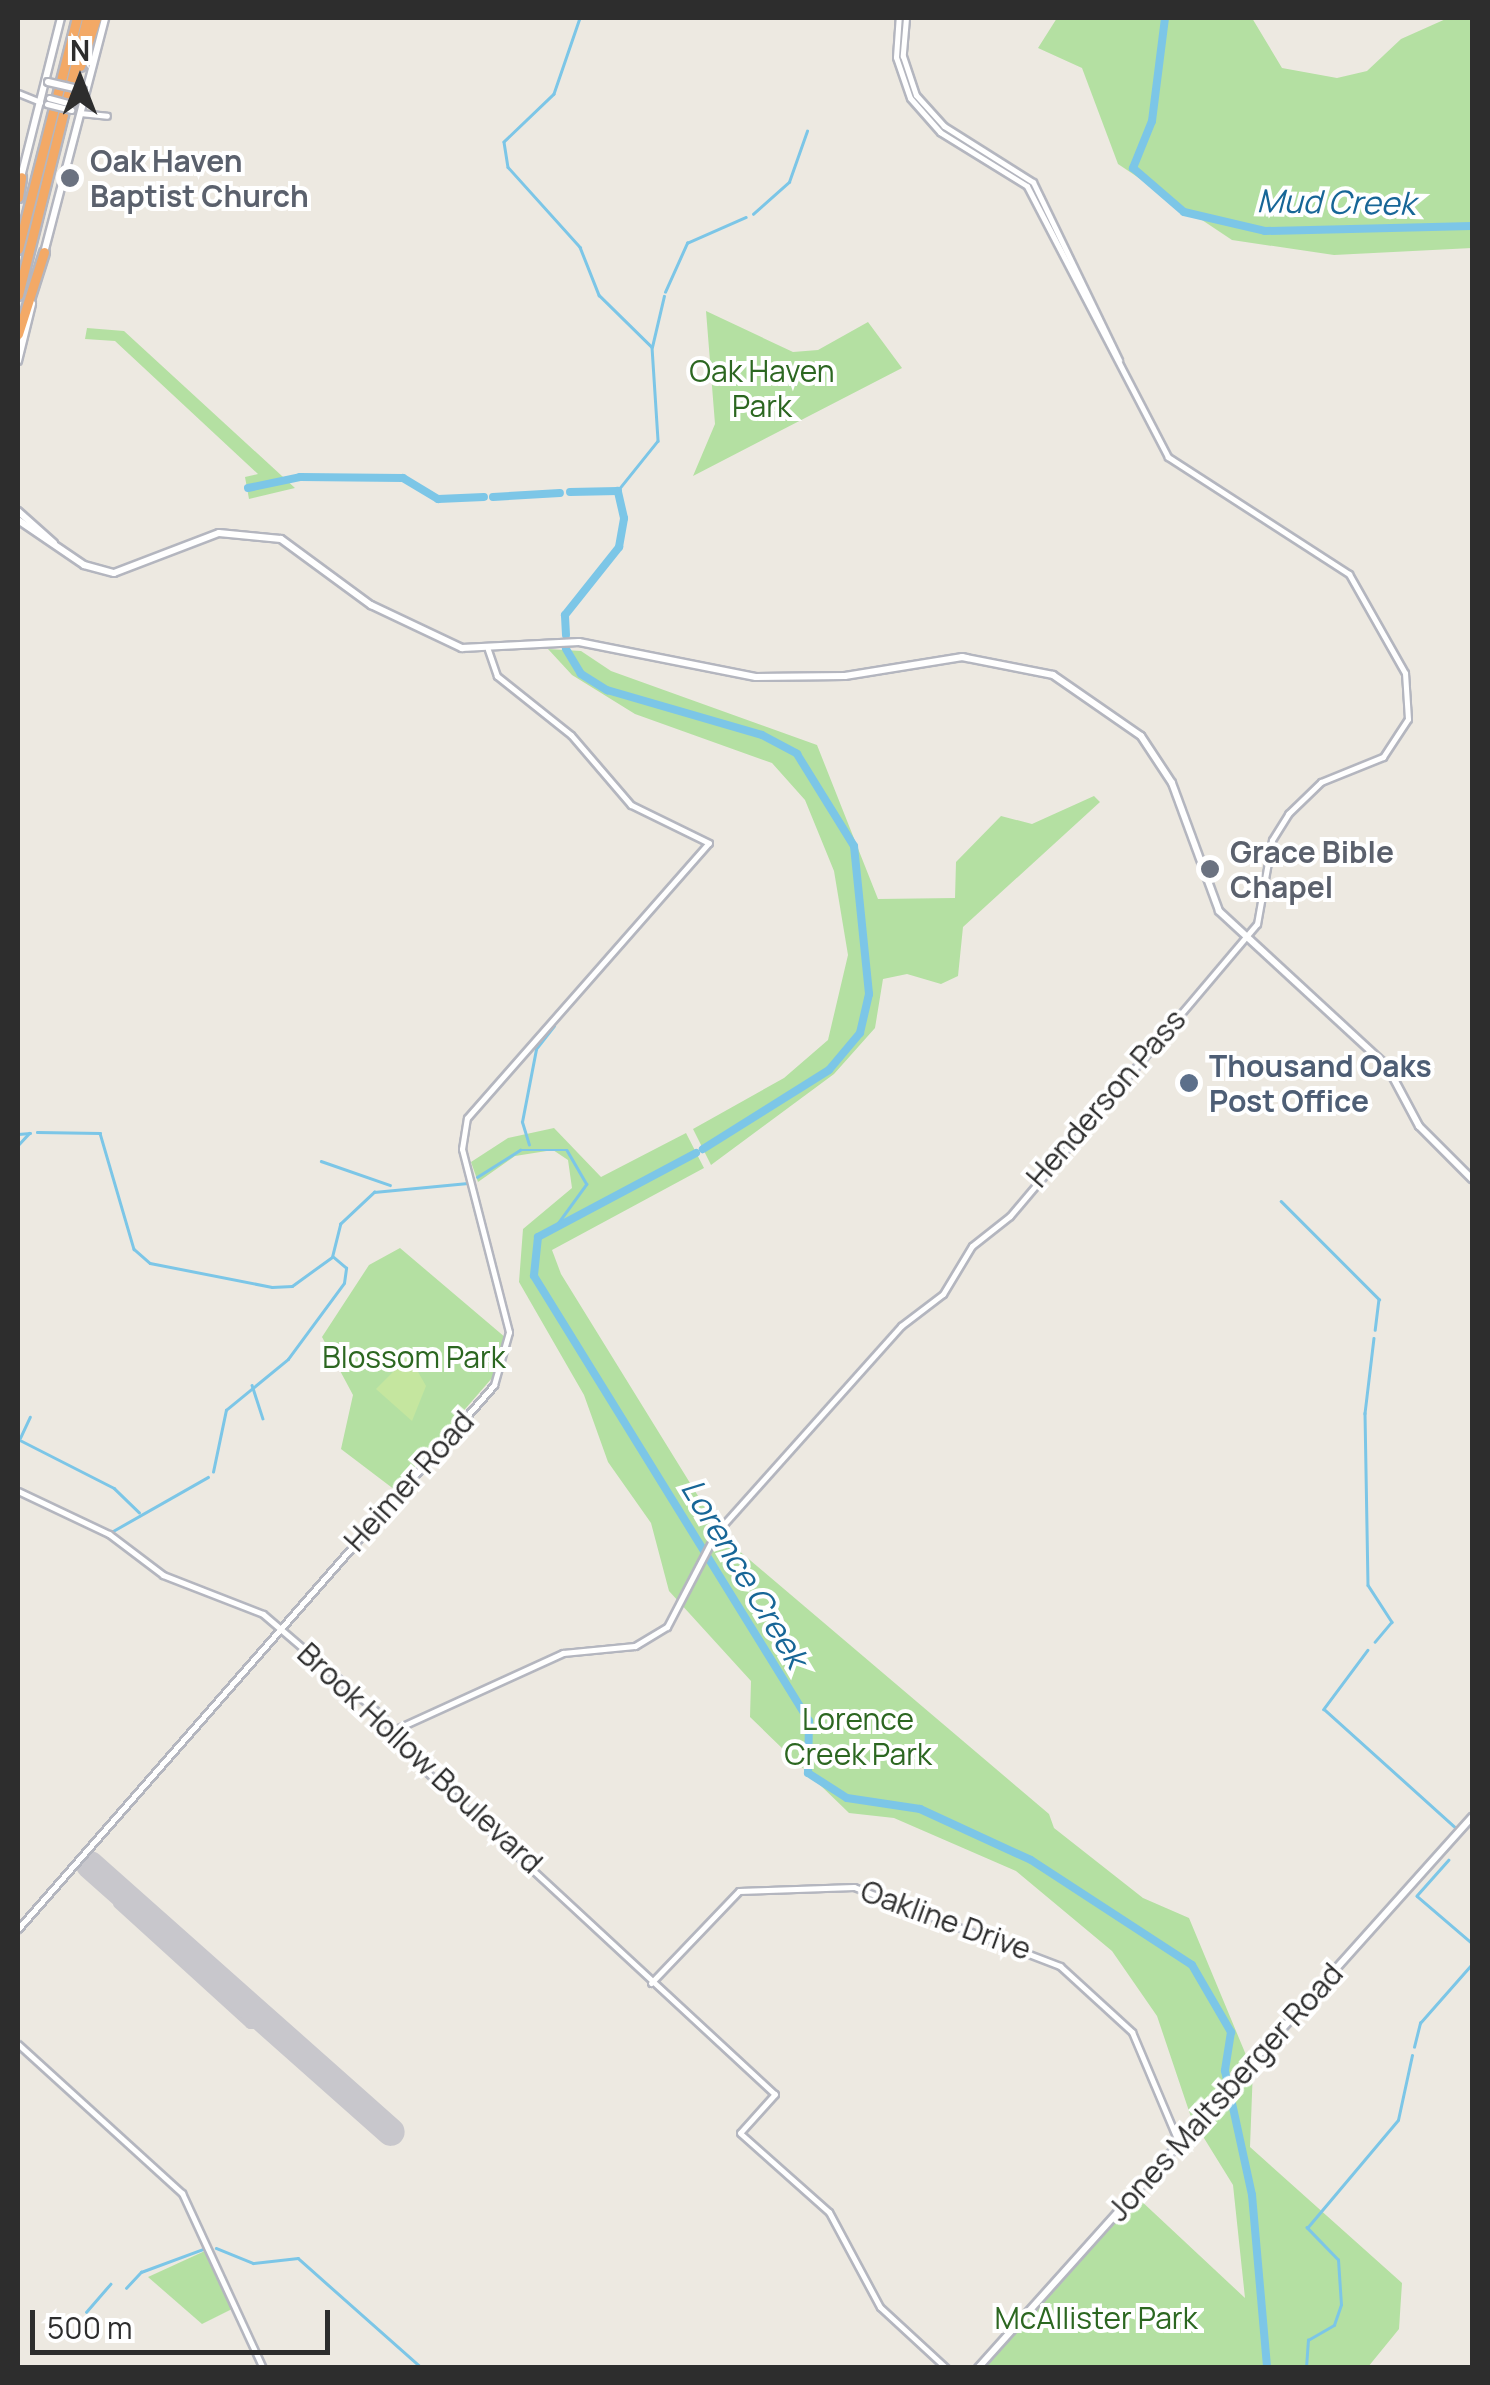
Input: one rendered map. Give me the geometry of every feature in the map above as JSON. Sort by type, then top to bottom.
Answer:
[{"type":"highway","points":[[18,249],[74,18]]},
{"type":"highway","points":[[18,295],[87,18]]},
{"type":"highway","points":[[71,81],[96,18]]},
{"type":"highway","points":[[18,194],[21,177]]},
{"type":"highway","points":[[18,334],[44,252]]},
{"type":"main road","points":[[21,177],[44,100],[61,18]]},
{"type":"main road","points":[[18,361],[105,18]]},
{"type":"main road","points":[[48,70],[48,82],[83,90],[89,82]]},
{"type":"main road","points":[[18,510],[58,548]]},
{"type":"main road","points":[[18,520],[58,548],[122,573],[206,536],[267,535],[310,553],[386,614],[454,646],[488,650],[579,642],[756,677],[845,676],[962,657],[1040,670],[1108,705],[1154,752],[1182,806],[1206,888],[1245,939],[1388,1066],[1419,1126],[1472,1178]]},
{"type":"main road","name":"Jones Maltsberger Road","points":[[978,2368],[1472,1816]]},
{"type":"street","name":"Henderson Pass","points":[[394,1730],[564,1653],[645,1642],[685,1596],[714,1536],[902,1326],[938,1300],[972,1246],[1010,1216],[1245,939],[1267,903],[1283,820],[1317,785],[1389,752],[1406,726],[1409,688],[1349,574],[1174,463],[1120,363],[1033,182],[944,126],[916,95],[903,56],[902,18]]},
{"type":"street","points":[[18,94],[107,116]]},
{"type":"street","name":"Heimer Road","points":[[18,1929],[505,1365],[508,1327],[488,1277],[486,1221],[462,1149],[469,1113],[709,843],[631,805],[571,734],[497,676],[488,650]]},
{"type":"street","name":"Brook Hollow Boulevard","points":[[18,1491],[108,1534],[163,1575],[280,1626],[394,1730],[416,1762],[775,2094],[740,2133],[829,2212],[880,2307],[946,2368]]},
{"type":"street","name":"Oakline Drive","points":[[651,1983],[739,1890],[854,1886],[1060,1966],[1136,2038],[1179,2142]]},
{"type":"street","points":[[18,2044],[182,2193],[263,2368]]},
{"type":"green space","points":[[1057,18],[1252,18],[1282,68],[1337,78],[1367,71],[1401,39],[1448,18],[1472,18],[1472,248],[1334,255],[1232,240],[1118,164],[1082,68],[1038,48]]},
{"type":"green space","name":"Oak Haven Park","points":[[706,311],[793,352],[818,350],[868,322],[902,368],[693,476],[715,424]]},
{"type":"green space","points":[[87,328],[124,331],[295,488],[249,499],[245,477],[258,474],[115,341],[85,339]]},
{"type":"green space","points":[[548,649],[581,651],[611,671],[817,745],[878,899],[955,898],[956,862],[1001,816],[1032,824],[1094,796],[1100,802],[963,927],[958,976],[941,984],[907,974],[883,979],[875,1028],[834,1074],[711,1165],[693,1129],[784,1078],[828,1040],[848,955],[834,871],[805,800],[772,763],[635,714],[572,675]]},
{"type":"green space","name":"Lorence Creek Park","points":[[554,1128],[601,1177],[686,1133],[704,1168],[552,1250],[561,1274],[724,1538],[1049,1814],[1054,1828],[1143,1898],[1189,1918],[1246,2055],[1191,2117],[1157,2016],[1112,1951],[1016,1871],[894,1818],[849,1813],[750,1717],[751,1681],[669,1591],[651,1523],[608,1462],[584,1395],[519,1282],[523,1229],[572,1188],[568,1160],[553,1150],[515,1156],[478,1182],[471,1162],[508,1138]]},
{"type":"green space","name":"Blossom Park","points":[[400,1248],[506,1338],[492,1378],[395,1490],[341,1449],[353,1395],[322,1337],[369,1265]]},
{"type":"green space","points":[[409,1356],[426,1386],[412,1421],[376,1389]]},
{"type":"green space","name":"McAllister Park","points":[[1253,2068],[1250,2147],[1402,2283],[1399,2329],[1368,2367],[984,2367],[1138,2198],[1245,2298],[1233,2185],[1199,2130]]},
{"type":"green space","points":[[207,2250],[232,2309],[202,2324],[148,2277]]},
{"type":"waterway","points":[[580,18],[554,94],[504,142],[508,167],[580,247],[599,295],[652,347],[658,441],[618,491]]},
{"type":"waterway","name":"Mud Creek","points":[[1165,18],[1152,121],[1133,168],[1184,212],[1265,231],[1472,226]]},
{"type":"waterway","points":[[753,214],[789,182],[807,131]]},
{"type":"waterway","points":[[665,292],[687,243],[746,217]]},
{"type":"waterway","points":[[652,347],[664,296]]},
{"type":"waterway","name":"Lorence Creek","points":[[248,488],[300,477],[403,478],[438,499],[484,497]]},
{"type":"waterway","name":"Lorence Creek","points":[[566,635],[565,615],[619,547],[624,518],[618,491],[570,492]]},
{"type":"waterway","name":"Lorence Creek","points":[[493,497],[560,493]]},
{"type":"waterway","name":"Lorence Creek","points":[[566,649],[581,674],[607,690],[762,735],[797,754],[854,846],[869,994],[860,1033],[829,1070],[703,1149]]},
{"type":"waterway","points":[[529,1145],[522,1122],[536,1049],[554,1026]]},
{"type":"waterway","points":[[37,1132],[100,1133],[134,1249],[150,1263],[272,1287],[292,1286],[332,1257],[340,1224],[374,1192],[468,1183]]},
{"type":"waterway","points":[[18,1145],[29,1133]]},
{"type":"waterway","points":[[18,1134],[30,1133]]},
{"type":"waterway","points":[[477,1177],[520,1150],[567,1150],[587,1184],[555,1228]]},
{"type":"waterway","name":"Lorence Creek","points":[[696,1153],[538,1237],[534,1276],[809,1721],[808,1773],[847,1798],[920,1809],[1031,1860],[1192,1965],[1231,2032],[1225,2071],[1252,2195],[1267,2368]]},
{"type":"waterway","points":[[321,1161],[390,1185]]},
{"type":"waterway","points":[[1281,1201],[1379,1299],[1375,1330]]},
{"type":"waterway","points":[[213,1472],[226,1410],[288,1359],[344,1283],[346,1268],[334,1258]]},
{"type":"waterway","points":[[1374,1338],[1365,1413],[1368,1585],[1392,1622],[1375,1642]]},
{"type":"waterway","points":[[252,1385],[263,1418]]},
{"type":"waterway","points":[[20,1438],[30,1417]]},
{"type":"waterway","points":[[18,1439],[114,1488],[139,1512]]},
{"type":"waterway","points":[[113,1531],[208,1477]]},
{"type":"waterway","points":[[1368,1650],[1324,1709],[1455,1827]]},
{"type":"waterway","points":[[1449,1860],[1417,1896],[1472,1943]]},
{"type":"waterway","points":[[1414,2047],[1420,2023],[1472,1964]]},
{"type":"waterway","points":[[1306,2368],[1308,2340],[1334,2325],[1341,2305],[1338,2260],[1307,2228],[1398,2120],[1412,2055]]},
{"type":"waterway","points":[[126,2288],[141,2272],[206,2248]]},
{"type":"waterway","points":[[216,2248],[253,2263],[298,2258],[422,2368]]},
{"type":"waterway","points":[[86,2312],[110,2284]]},
{"type":"taxiway","points":[[118,1903],[250,2023],[269,2023]]},
{"type":"runway","points":[[90,1865],[391,2132]]},
{"type":"place","name":"Oak Haven Baptist Church","points":[[70,178]]},
{"type":"place","name":"Grace Bible Chapel","points":[[1210,869]]},
{"type":"place","name":"Thousand Oaks Post Office","points":[[1189,1083]]}]
